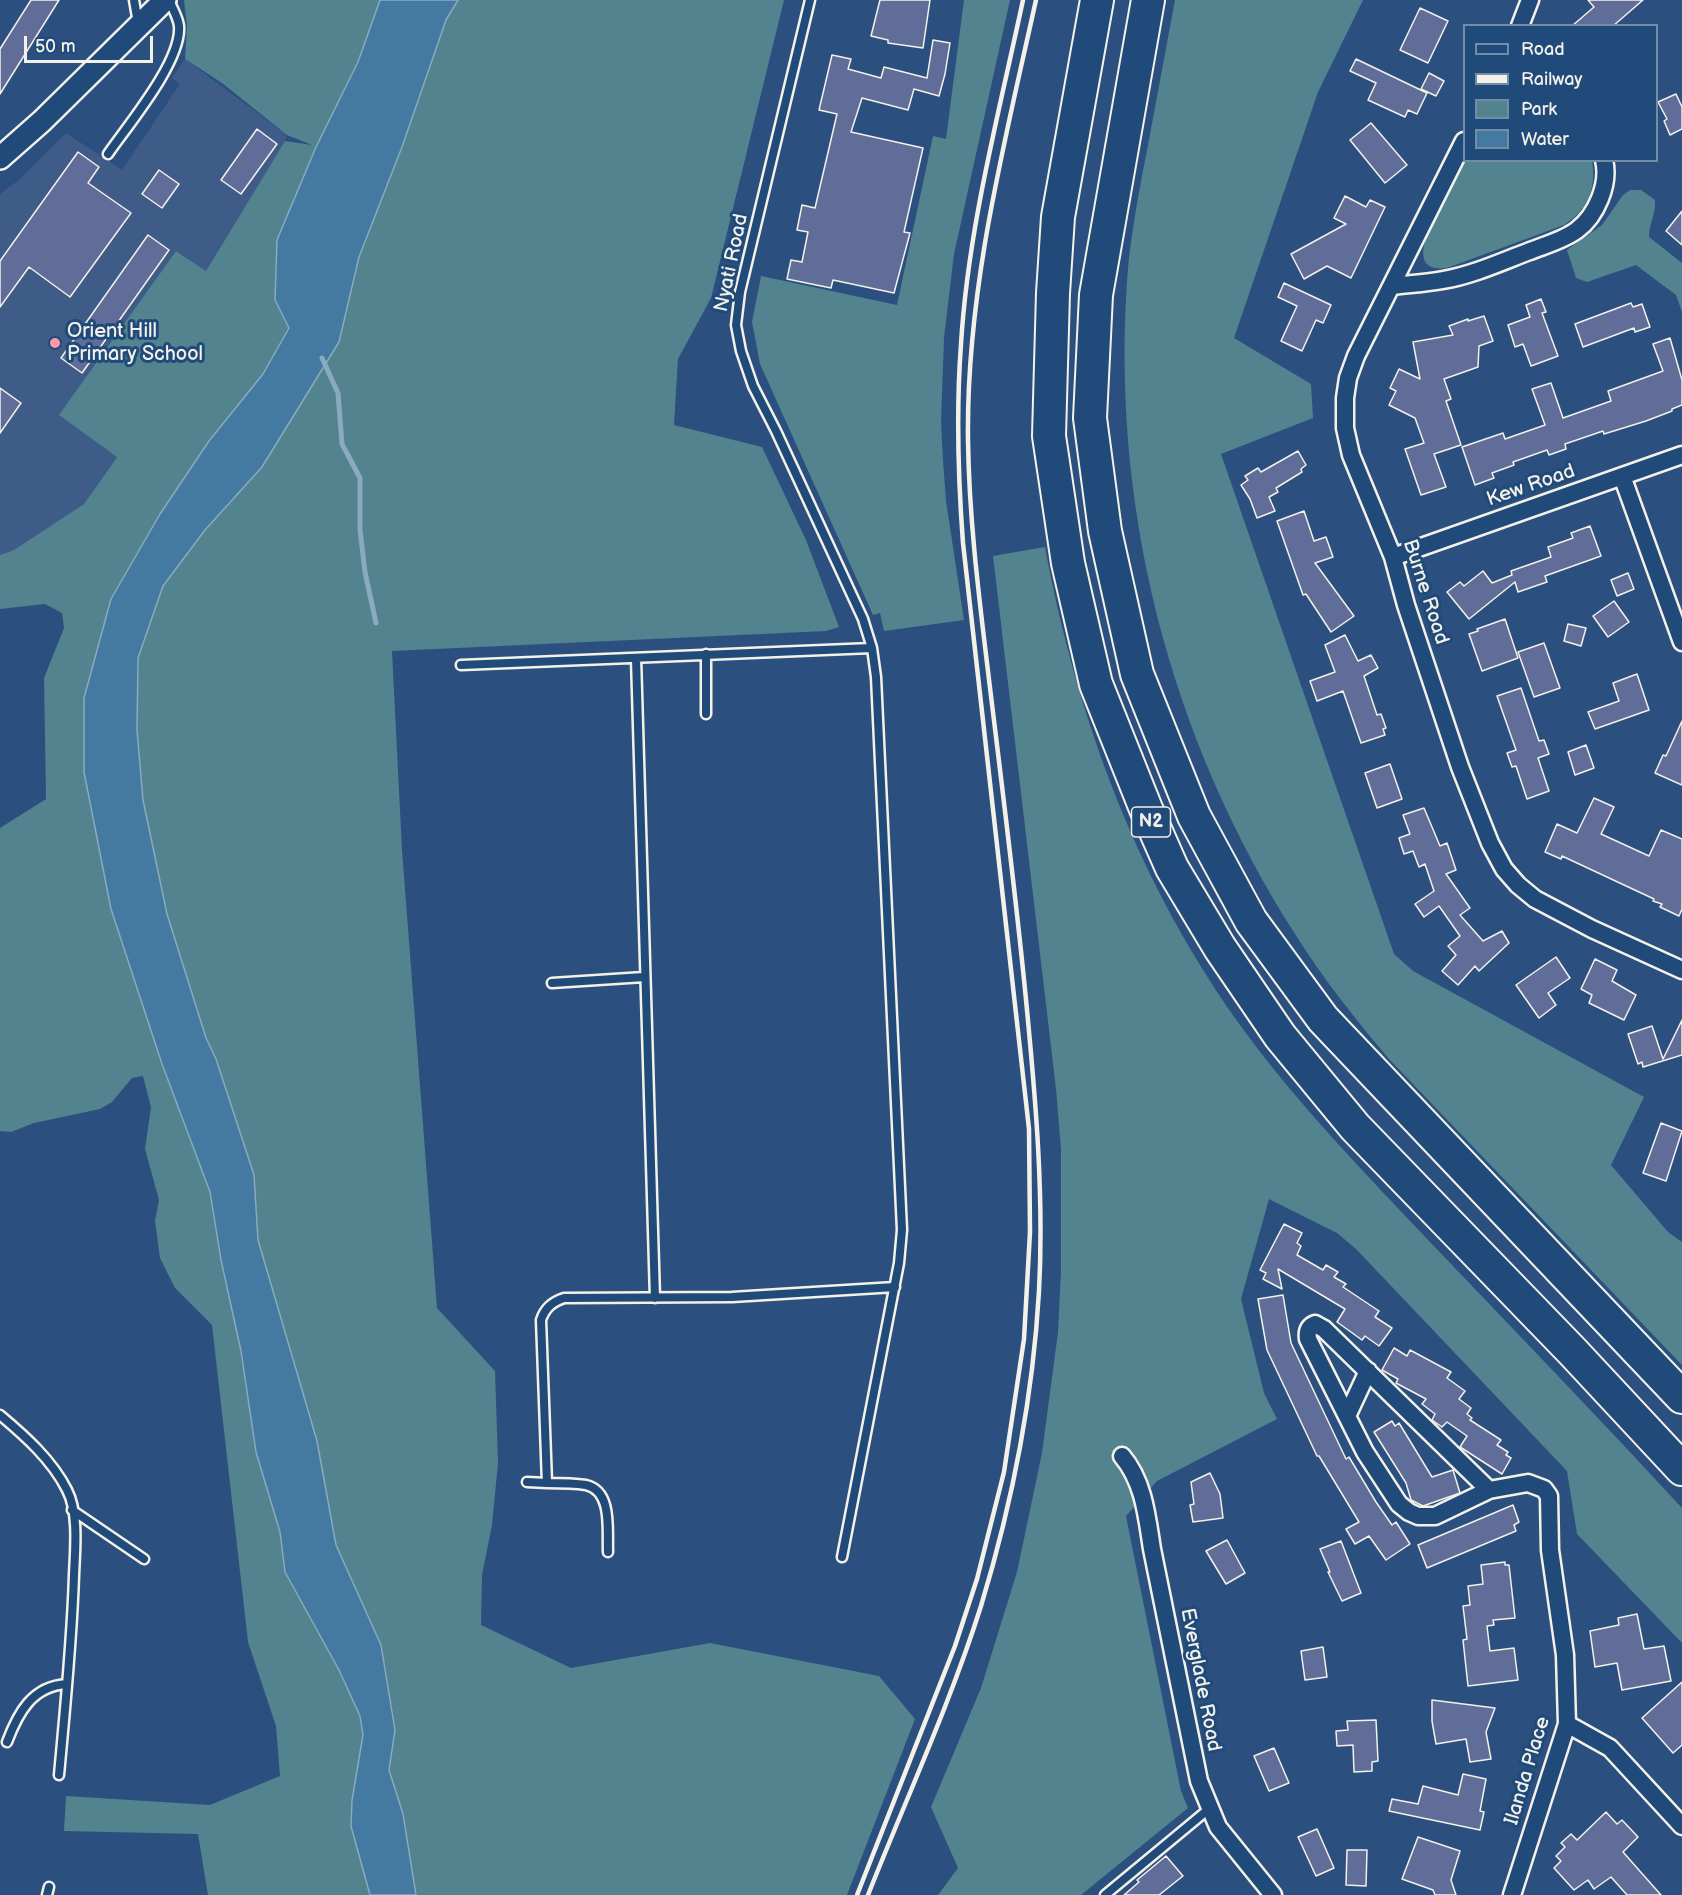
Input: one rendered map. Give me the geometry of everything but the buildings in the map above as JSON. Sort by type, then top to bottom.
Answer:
[{"type":"highway","name":"N2","points":[[1097,0],[1058,217],[1053,293],[1049,436],[1068,563],[1096,684],[1172,868],[1220,948],[1280,1036],[1355,1127],[1574,1352],[1682,1469]]},
{"type":"highway","name":"N2","points":[[1148,0],[1096,295],[1090,417],[1105,531],[1137,674],[1194,816],[1251,921],[1323,1019],[1682,1397]]},
{"type":"street","points":[[0,158],[42,121],[167,0]]},
{"type":"street","points":[[1521,24],[1530,0]]},
{"type":"street","name":"Burne Road","points":[[1463,143],[1393,286],[1374,318],[1348,378],[1345,408],[1351,455],[1393,557],[1406,605],[1460,767],[1490,843],[1504,869],[1535,899],[1602,934],[1682,970]]},
{"type":"street","points":[[1393,286],[1445,280],[1512,258],[1576,230],[1593,213],[1602,190],[1604,162]]},
{"type":"street","name":"Kew Road","points":[[1393,557],[1682,455]]},
{"type":"street","points":[[1622,476],[1682,642]]},
{"type":"street","points":[[1315,1324],[1324,1329],[1489,1490],[1435,1516],[1418,1516],[1409,1512],[1399,1504],[1365,1452],[1347,1416],[1308,1339],[1309,1328],[1315,1324]]},
{"type":"street","points":[[1347,1416],[1368,1371]]},
{"type":"street","name":"Everglade Road","points":[[1122,1456],[1140,1486],[1199,1781],[1218,1827],[1273,1895]]},
{"type":"street","name":"Ilanda Place","points":[[1489,1490],[1528,1483],[1544,1489],[1549,1496],[1550,1550],[1565,1655],[1567,1724],[1512,1895]]},
{"type":"street","points":[[1567,1724],[1610,1748],[1682,1826]]},
{"type":"lane","points":[[134,0],[139,26]]},
{"type":"lane","points":[[108,154],[165,71],[174,54],[179,26],[167,0]]},
{"type":"lane","name":"Nyati Road","points":[[810,0],[740,292],[736,325],[741,351],[753,386],[809,500],[863,619],[872,648],[879,708],[902,1230],[895,1287],[842,1557]]},
{"type":"lane","points":[[461,665],[872,648]]},
{"type":"lane","points":[[706,654],[706,714]]},
{"type":"lane","points":[[636,658],[655,1298]]},
{"type":"lane","points":[[552,983],[644,977]]},
{"type":"lane","points":[[547,1483],[541,1320],[550,1304],[564,1298],[732,1297],[895,1287]]},
{"type":"lane","points":[[0,1415],[54,1468],[68,1491],[72,1510],[75,1545],[60,1775]]},
{"type":"lane","points":[[527,1482],[585,1485],[601,1494],[605,1503],[608,1552]]},
{"type":"lane","points":[[72,1510],[144,1559]]},
{"type":"lane","points":[[7,1742],[14,1722],[29,1700],[38,1692],[67,1684]]},
{"type":"lane","points":[[1105,1895],[1210,1808]]},
{"type":"shaded area","name":"Orient Hill Primary School","points":[[185,59],[287,135],[285,141],[206,271],[177,251],[60,415],[117,456],[84,504],[14,550],[0,555],[0,194],[19,180],[66,133],[122,170],[180,84],[172,78]]},
{"type":"green space","points":[[184,0],[380,0],[275,300],[289,328],[263,374],[209,441],[84,772],[111,909],[162,1064],[210,1192],[221,1260],[241,1351],[256,1452],[280,1532],[285,1572],[339,1670],[360,1716],[363,1735],[352,1800],[351,1826],[370,1895],[208,1895],[198,1834],[64,1831],[66,1796],[210,1805],[280,1776],[276,1726],[248,1642],[212,1325],[175,1288],[160,1258],[155,1221],[159,1200],[145,1149],[151,1107],[143,1076],[132,1078],[112,1102],[100,1109],[34,1123],[11,1132],[0,1131],[0,828],[46,799],[44,678],[64,628],[62,613],[45,604],[0,609],[0,555],[14,550],[84,504],[117,457],[59,415],[176,251],[206,271],[285,141],[312,145],[287,135],[222,83],[185,59],[187,26]]},
{"type":"green space","points":[[458,0],[784,0],[711,298],[678,359],[674,425],[762,447],[806,540],[839,627],[826,631],[392,651],[402,850],[437,1308],[495,1371],[498,1463],[492,1525],[482,1575],[481,1625],[571,1668],[710,1643],[879,1676],[915,1719],[847,1895],[416,1895],[403,1814],[389,1770],[395,1730],[381,1645],[336,1545],[317,1441],[258,1240],[254,1175],[216,1059],[206,1038],[167,914],[143,800],[137,730],[138,658],[163,586],[339,342],[359,257],[402,147],[446,20]]},
{"type":"green space","points":[[964,0],[1010,0],[954,254],[944,338],[941,421],[943,461],[946,501],[964,620],[884,631],[880,613],[873,615],[760,364],[752,322],[761,276],[897,305],[933,136],[946,139]]},
{"type":"green space","points":[[1175,0],[1363,0],[1318,92],[1234,338],[1311,384],[1313,418],[1221,454],[1394,954],[1413,971],[1644,1097],[1611,1165],[1668,1232],[1682,1242],[1682,1365],[1389,1059],[1341,1000],[1297,937],[1252,861],[1214,782],[1182,700],[1157,616],[1139,531],[1128,444],[1125,356],[1128,268],[1132,237]]},
{"type":"green space","points":[[1463,161],[1592,162],[1593,180],[1588,198],[1579,213],[1564,225],[1447,268],[1433,268],[1426,262],[1423,254],[1434,219]]},
{"type":"green space","points":[[1630,190],[1641,190],[1655,200],[1649,237],[1682,263],[1682,312],[1676,295],[1636,265],[1587,282],[1576,278],[1567,250],[1602,225],[1623,195]]},
{"type":"green space","points":[[1045,547],[1058,612],[1094,738],[1143,859],[1173,918],[1206,974],[1243,1029],[1310,1112],[1682,1508],[1682,1643],[1577,1534],[1567,1471],[1356,1249],[1337,1233],[1269,1199],[1241,1299],[1264,1393],[1277,1419],[1157,1481],[1126,1516],[1181,1791],[1188,1808],[1081,1895],[938,1895],[958,1868],[931,1807],[981,1688],[1017,1572],[1042,1453],[1058,1332],[1061,1271],[1061,1149],[1056,1089],[993,556]]},
{"type":"water","points":[[380,0],[458,0],[446,20],[402,147],[359,257],[339,342],[262,467],[205,530],[163,586],[138,658],[137,730],[143,800],[167,914],[206,1038],[216,1059],[254,1175],[258,1240],[317,1441],[336,1545],[381,1645],[395,1730],[389,1770],[403,1814],[416,1895],[370,1895],[351,1826],[352,1800],[363,1735],[360,1716],[339,1670],[285,1572],[280,1532],[256,1452],[241,1351],[221,1260],[210,1192],[162,1064],[111,909],[84,772],[84,698],[111,599],[160,514],[209,441],[263,374],[289,328],[275,300],[277,240],[316,147],[358,62]]},
{"type":"waterway","points":[[322,358],[338,393],[342,444],[360,478],[360,530],[365,572],[376,623]]},
{"type":"railway","points":[[857,1895],[955,1646],[977,1579],[1004,1472],[1024,1339],[1030,1232],[1029,1129],[963,543],[958,419],[959,369],[970,257],[977,214],[1023,0]]},
{"type":"railway","points":[[868,1895],[942,1715],[981,1606],[1002,1529],[1019,1450],[1036,1331],[1040,1256],[1040,1186],[1036,1115],[1018,923],[977,580],[968,440],[969,384],[980,274],[1000,164],[1036,0]]},
{"type":"place","name":"Orient Hill Primary School","points":[[55,343]]}]
